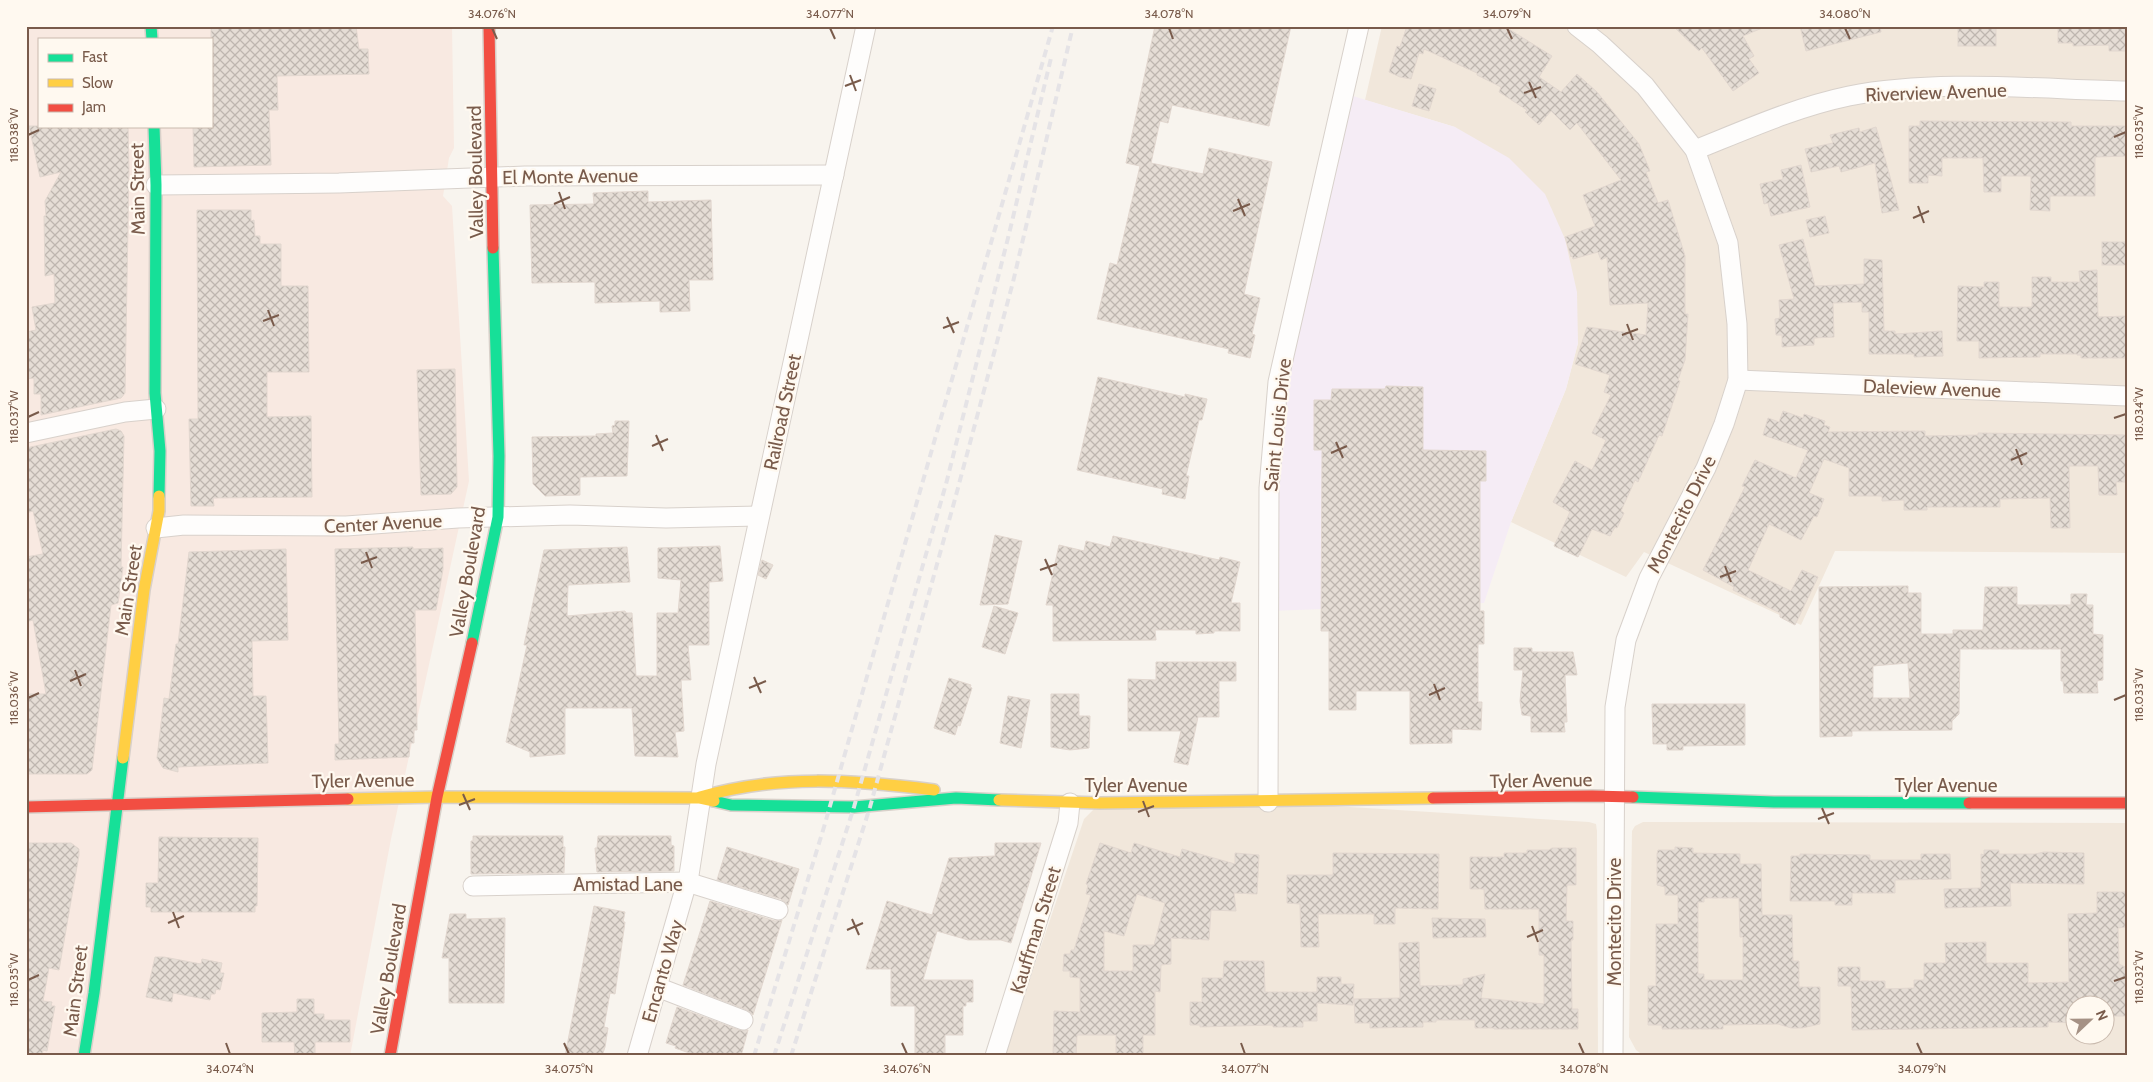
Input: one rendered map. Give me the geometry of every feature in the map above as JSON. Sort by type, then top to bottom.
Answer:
[{"type":"main road","name":"Valley Boulevard","points":[[390,1056],[437,797],[486,582],[498,517],[499,456],[491,177],[489,26]]},
{"type":"main road","name":"Main Street","points":[[84,1056],[94,993],[146,580],[159,511],[160,451],[155,393],[156,185],[154,128]]},
{"type":"main road","name":"Tyler Avenue","points":[[700,798],[725,788],[798,781],[890,784],[934,790],[956,798]]},
{"type":"main road","name":"Tyler Avenue","points":[[26,807],[437,797],[700,798],[731,805],[854,807],[956,798],[1070,803],[1268,802],[1582,796],[1774,802],[2127,803]]},
{"type":"street","name":"Railroad Street","points":[[700,798],[759,516],[866,26]]},
{"type":"street","name":"Saint Louis Drive","points":[[1268,802],[1269,488],[1278,382],[1358,26]]},
{"type":"street","name":"Montecito Drive","points":[[1577,26],[1600,44],[1646,86],[1695,150],[1728,244],[1737,324],[1738,380],[1724,424],[1710,459],[1649,578],[1626,640],[1615,707],[1613,1056]]},
{"type":"street","name":"Riverview Avenue","points":[[1695,150],[1764,122],[1807,108],[1848,97],[1888,90],[1949,87],[2127,90]]},
{"type":"street","name":"El Monte Avenue","points":[[156,185],[339,184],[491,177],[834,175]]},
{"type":"street","name":"Daleview Avenue","points":[[1738,380],[2127,396]]},
{"type":"street","points":[[26,432],[125,412],[156,409]]},
{"type":"street","name":"Center Avenue","points":[[156,528],[184,525],[336,526],[570,515],[666,518],[759,516]]},
{"type":"street","name":"Encanto Way","points":[[637,1056],[687,882],[700,798]]},
{"type":"street","name":"Kauffman Street","points":[[995,1056],[1068,823],[1070,803]]},
{"type":"street","name":"Amistad Lane","points":[[473,886],[687,882],[778,910]]},
{"type":"street","points":[[657,988],[743,1020]]},
{"type":"shaded area","points":[[26,26],[452,26],[454,148],[449,158],[443,196],[452,206],[469,481],[391,839],[350,1056],[26,1056]]},
{"type":"shaded area","points":[[1382,26],[2127,26],[2127,553],[1835,551],[1801,625],[1644,552],[1626,577],[1511,522],[1566,389],[1578,343],[1455,127],[1365,100]]},
{"type":"shaded area","points":[[1343,93],[1455,127],[1509,158],[1545,194],[1565,239],[1577,292],[1578,343],[1566,389],[1511,522],[1484,603],[1269,611],[1278,382]]},
{"type":"shaded area","points":[[1268,802],[1589,822],[1596,824],[1598,1056],[1004,1056],[1084,819],[1100,803]]},
{"type":"shaded area","points":[[1643,822],[2127,823],[2127,1056],[1644,1056],[1636,1050],[1629,1037],[1632,831],[1635,826]]},
{"type":"building","points":[[211,26],[356,26],[359,49],[368,49],[369,74],[277,76],[278,110],[269,110],[271,165],[194,167],[193,128],[212,128]]},
{"type":"building","points":[[1155,26],[1291,26],[1269,126],[1172,105],[1168,123],[1160,121],[1151,163],[1203,174],[1209,148],[1272,162],[1244,294],[1260,298],[1252,334],[1255,335],[1250,358],[1228,353],[1229,349],[1097,319],[1110,263],[1117,265],[1140,166],[1126,163]]},
{"type":"building","points":[[1407,26],[1504,26],[1552,56],[1539,77],[1561,92],[1577,74],[1597,92],[1639,144],[1650,171],[1646,172],[1658,203],[1668,200],[1685,256],[1685,314],[1688,314],[1685,360],[1678,380],[1680,381],[1662,436],[1659,435],[1638,482],[1635,480],[1621,511],[1624,513],[1617,528],[1615,527],[1610,536],[1592,529],[1578,557],[1554,546],[1570,512],[1553,502],[1575,461],[1592,470],[1606,440],[1592,433],[1611,395],[1604,392],[1610,375],[1575,364],[1587,327],[1646,335],[1648,303],[1610,305],[1607,257],[1601,260],[1598,252],[1573,259],[1565,237],[1595,226],[1583,195],[1621,180],[1577,123],[1570,130],[1551,111],[1539,125],[1525,112],[1527,110],[1499,92],[1501,87],[1477,75],[1477,73],[1424,49],[1423,54],[1419,53],[1411,79],[1389,72],[1397,46],[1400,47]]},
{"type":"building","points":[[1673,26],[1767,26],[1743,36],[1754,56],[1749,59],[1759,73],[1733,91],[1702,48],[1699,51]]},
{"type":"building","points":[[1800,26],[1880,26],[1881,32],[1806,51]]},
{"type":"building","points":[[1958,26],[1996,26],[1996,46],[1958,46]]},
{"type":"building","points":[[2058,26],[2127,26],[2127,51],[2109,51],[2109,45],[2073,46],[2073,43],[2058,43]]},
{"type":"building","points":[[1419,84],[1436,89],[1429,111],[1412,106]]},
{"type":"building","points":[[1920,121],[2071,122],[2071,126],[2127,126],[2127,156],[2095,157],[2095,196],[2050,196],[2050,211],[2030,210],[2031,176],[2001,176],[2001,192],[1984,192],[1983,158],[1942,158],[1942,176],[1928,175],[1928,183],[1909,183],[1909,126],[1920,126]]},
{"type":"building","points":[[29,126],[38,126],[38,128],[128,128],[125,393],[121,398],[41,415],[41,394],[34,394],[34,378],[26,379],[26,332],[36,330],[32,307],[55,303],[54,274],[45,276],[44,216],[46,216],[45,201],[61,172],[40,177]]},
{"type":"building","points":[[1876,127],[1899,210],[1882,213],[1875,163],[1841,172],[1839,166],[1811,172],[1805,149],[1833,143],[1830,135],[1859,128],[1860,132]]},
{"type":"building","points":[[1801,165],[1810,207],[1771,216],[1768,203],[1764,204],[1760,184],[1783,179],[1781,170]]},
{"type":"building","points":[[648,191],[648,202],[711,200],[713,280],[689,280],[690,311],[660,312],[660,301],[595,303],[595,282],[532,283],[530,205],[594,204],[593,193]]},
{"type":"building","points":[[197,210],[251,210],[251,221],[254,220],[255,236],[260,236],[260,244],[281,244],[281,286],[308,286],[309,372],[267,372],[267,417],[311,416],[312,497],[213,498],[214,506],[191,506],[189,419],[198,419]]},
{"type":"building","points":[[1825,216],[1829,233],[1810,237],[1806,220]]},
{"type":"building","points":[[1803,239],[1815,286],[1864,284],[1864,259],[1882,260],[1884,331],[1895,331],[1895,334],[1942,331],[1943,356],[1914,357],[1914,354],[1869,354],[1869,312],[1862,312],[1862,302],[1833,303],[1834,337],[1814,338],[1814,345],[1782,347],[1782,335],[1776,335],[1775,319],[1780,318],[1779,300],[1794,299],[1779,245]]},
{"type":"building","points":[[2102,242],[2127,242],[2127,265],[2102,265]]},
{"type":"building","points":[[2097,270],[2098,317],[2127,316],[2127,358],[2081,358],[2081,355],[2077,354],[2040,354],[2040,357],[1979,358],[1979,341],[1957,341],[1958,286],[1984,287],[1984,282],[1999,282],[1999,307],[2032,307],[2032,277],[2051,277],[2051,282],[2080,282],[2079,271]]},
{"type":"building","points":[[455,369],[457,487],[451,494],[421,495],[417,370]]},
{"type":"building","points":[[1098,377],[1185,397],[1185,394],[1207,399],[1202,420],[1199,420],[1186,476],[1189,476],[1185,499],[1162,494],[1163,489],[1077,470]]},
{"type":"building","points":[[1386,386],[1423,387],[1423,450],[1486,451],[1486,481],[1480,481],[1480,611],[1484,611],[1484,644],[1478,644],[1478,702],[1482,702],[1481,730],[1452,729],[1452,743],[1410,744],[1410,691],[1356,691],[1356,710],[1329,710],[1329,631],[1321,631],[1322,450],[1314,450],[1314,400],[1331,400],[1332,389],[1385,389]]},
{"type":"building","points":[[1783,411],[1803,418],[1804,414],[1825,421],[1824,425],[1830,427],[1828,432],[1925,431],[1925,436],[1978,435],[1978,433],[2127,435],[2127,482],[2116,482],[2117,495],[2099,495],[2098,466],[2069,466],[2070,528],[2051,528],[2050,498],[2000,499],[2000,507],[1927,507],[1927,510],[1904,510],[1904,500],[1882,501],[1882,496],[1849,496],[1849,468],[1824,459],[1809,493],[1824,499],[1817,517],[1814,516],[1801,540],[1769,524],[1748,570],[1791,591],[1802,570],[1818,577],[1795,625],[1780,617],[1780,613],[1733,590],[1734,587],[1703,570],[1745,487],[1742,486],[1755,460],[1796,478],[1808,450],[1763,435],[1768,418],[1779,422]]},
{"type":"building","points":[[615,421],[629,421],[627,476],[580,477],[580,495],[545,496],[533,484],[532,437],[596,436],[596,434],[613,433],[612,426],[615,425]]},
{"type":"building","points":[[116,429],[121,431],[124,436],[121,567],[123,567],[118,603],[111,605],[92,770],[87,774],[26,774],[26,694],[46,694],[33,620],[26,622],[26,557],[43,554],[33,511],[26,513],[26,448]]},
{"type":"building","points":[[995,535],[1022,541],[1008,604],[980,605]]},
{"type":"building","points":[[1113,536],[1219,560],[1220,557],[1240,562],[1231,603],[1240,603],[1240,631],[1214,631],[1214,633],[1196,634],[1196,630],[1155,630],[1156,640],[1053,641],[1053,605],[1046,605],[1059,545],[1084,551],[1086,541],[1110,547]]},
{"type":"building","points":[[720,546],[723,581],[709,582],[709,645],[688,645],[691,680],[681,680],[684,731],[675,732],[678,757],[635,756],[632,708],[565,708],[565,754],[530,757],[530,752],[506,742],[527,645],[524,645],[544,550],[627,547],[630,582],[568,585],[567,616],[625,611],[626,613],[632,613],[636,676],[657,676],[657,613],[678,613],[681,580],[658,578],[658,548]]},
{"type":"building","points":[[413,547],[413,549],[443,548],[443,569],[436,610],[415,610],[417,730],[414,730],[414,743],[410,743],[409,757],[335,760],[335,744],[339,744],[335,549]]},
{"type":"building","points":[[286,549],[288,640],[252,641],[253,696],[266,696],[268,763],[178,767],[178,772],[163,768],[157,758],[164,698],[169,699],[176,644],[178,644],[189,552]]},
{"type":"building","points":[[762,560],[773,565],[766,579],[758,575]]},
{"type":"building","points":[[1908,586],[1908,593],[1921,593],[1921,634],[1953,634],[1953,630],[1983,630],[1985,587],[2017,587],[2017,605],[2071,605],[2071,594],[2087,594],[2086,605],[2093,605],[2093,634],[2103,635],[2103,680],[2097,681],[2098,693],[2064,693],[2063,681],[2061,681],[2061,649],[1960,649],[1959,714],[1952,721],[1952,730],[1852,731],[1852,736],[1820,737],[1819,587]],"holes":[[[1908,663],[1910,698],[1873,698],[1873,666]]]},
{"type":"building","points":[[994,606],[1018,613],[1005,654],[982,647]]},
{"type":"building","points":[[1514,648],[1532,648],[1532,652],[1573,652],[1577,675],[1565,675],[1567,722],[1564,722],[1565,732],[1531,732],[1531,716],[1522,715],[1520,701],[1523,670],[1514,670]]},
{"type":"building","points":[[1156,662],[1236,662],[1236,681],[1219,681],[1219,717],[1198,717],[1188,765],[1174,762],[1181,731],[1128,731],[1128,679],[1156,680]]},
{"type":"building","points":[[949,678],[971,685],[970,687],[972,688],[960,726],[958,725],[955,735],[934,728]]},
{"type":"building","points":[[1051,694],[1079,694],[1079,716],[1090,716],[1089,748],[1070,750],[1051,747]]},
{"type":"building","points":[[1008,696],[1030,700],[1021,748],[1000,743]]},
{"type":"building","points":[[1652,704],[1745,704],[1745,745],[1683,746],[1683,750],[1667,750],[1667,744],[1653,744]]},
{"type":"building","points":[[473,836],[563,836],[563,847],[565,847],[564,873],[471,874],[471,841],[473,841]]},
{"type":"building","points":[[598,836],[671,836],[671,845],[674,846],[674,871],[597,872],[595,848],[597,848]]},
{"type":"building","points":[[159,837],[258,838],[257,906],[255,906],[255,912],[151,912],[151,907],[146,907],[146,883],[158,883]]},
{"type":"building","points":[[26,843],[71,843],[79,849],[59,970],[49,968],[43,1001],[52,1002],[51,1006],[55,1006],[47,1051],[43,1050],[42,1056],[26,1056]]},
{"type":"building","points":[[995,843],[1041,843],[1011,943],[1001,940],[968,940],[937,931],[923,980],[973,980],[973,1002],[966,1002],[966,1006],[963,1006],[963,1035],[945,1035],[945,1056],[915,1056],[915,1006],[891,1006],[891,969],[866,969],[887,901],[932,915],[949,858],[995,856]]},
{"type":"building","points":[[1100,843],[1131,853],[1134,843],[1180,857],[1182,849],[1235,864],[1235,853],[1259,855],[1257,894],[1234,893],[1236,911],[1211,910],[1209,940],[1171,938],[1171,964],[1161,965],[1160,992],[1155,991],[1155,1035],[1143,1035],[1143,1056],[1116,1056],[1116,1035],[1077,1035],[1076,1056],[1053,1056],[1054,1011],[1080,1012],[1080,978],[1070,977],[1070,971],[1063,971],[1064,954],[1070,954],[1071,950],[1074,950],[1091,895],[1086,894],[1088,885],[1086,884]],"holes":[[[1137,894],[1165,903],[1154,945],[1133,945],[1133,971],[1104,971],[1104,931],[1124,936]]]},
{"type":"building","points":[[727,847],[799,869],[788,905],[781,899],[717,880]]},
{"type":"building","points":[[1675,847],[1693,848],[1693,853],[1740,854],[1740,864],[1761,864],[1762,915],[1792,915],[1793,961],[1799,961],[1799,987],[1820,987],[1820,1024],[1802,1028],[1791,1028],[1778,1024],[1723,1025],[1723,1029],[1662,1029],[1662,1025],[1648,1025],[1648,986],[1656,986],[1656,924],[1678,924],[1678,895],[1665,895],[1665,887],[1657,885],[1657,854],[1658,850],[1675,850]],"holes":[[[1704,898],[1739,898],[1740,937],[1743,937],[1743,980],[1704,980],[1704,974],[1698,974],[1698,902],[1704,902]]]},
{"type":"building","points":[[1552,848],[1576,848],[1576,885],[1567,885],[1566,921],[1573,921],[1573,940],[1571,940],[1572,1009],[1578,1009],[1578,1029],[1475,1028],[1475,1020],[1436,1020],[1436,1022],[1423,1022],[1423,1027],[1370,1028],[1370,1023],[1355,1023],[1354,999],[1400,998],[1399,943],[1419,942],[1420,986],[1463,985],[1463,979],[1485,974],[1481,998],[1544,1004],[1544,955],[1539,955],[1539,909],[1485,909],[1484,889],[1470,889],[1470,857],[1504,857],[1504,853],[1527,853],[1527,850],[1549,850]]},
{"type":"building","points":[[1984,850],[1999,850],[1999,854],[2084,853],[2084,884],[2010,883],[2011,906],[1945,908],[1944,889],[1981,888],[1981,854],[1984,855]]},
{"type":"building","points":[[1333,853],[1439,854],[1438,909],[1395,908],[1395,924],[1374,924],[1374,914],[1318,914],[1319,947],[1301,947],[1300,904],[1287,903],[1287,875],[1333,875]]},
{"type":"building","points":[[1800,854],[1870,855],[1870,860],[1921,860],[1921,854],[1950,854],[1951,879],[1895,880],[1895,893],[1852,893],[1852,905],[1835,905],[1835,901],[1790,901],[1791,856],[1800,856]]},
{"type":"building","points":[[2097,892],[2127,892],[2125,927],[2118,928],[2119,964],[2127,968],[2127,1016],[2116,1016],[2116,994],[2066,994],[2066,1023],[2048,1022],[2048,1027],[1852,1030],[1851,986],[1838,986],[1838,967],[1860,967],[1860,981],[1885,981],[1885,989],[1914,988],[1914,980],[1924,980],[1924,963],[1946,963],[1945,943],[1986,942],[1986,963],[2028,963],[2028,983],[2069,982],[2068,914],[2097,913]]},
{"type":"building","points":[[710,901],[775,921],[782,920],[753,1015],[747,1010],[683,985]]},
{"type":"building","points":[[594,906],[625,912],[615,994],[610,993],[604,1027],[608,1028],[605,1047],[602,1056],[565,1056]]},
{"type":"building","points":[[450,914],[466,914],[466,919],[505,918],[504,1003],[449,1003],[449,958],[442,958]]},
{"type":"building","points":[[1432,918],[1485,919],[1486,937],[1433,938]]},
{"type":"building","points":[[155,957],[201,964],[202,959],[222,963],[220,973],[224,973],[220,990],[216,989],[215,994],[211,994],[210,1000],[173,993],[172,1002],[146,997]]},
{"type":"building","points":[[1224,961],[1264,961],[1265,992],[1317,992],[1317,977],[1341,977],[1341,984],[1354,984],[1353,1005],[1317,1003],[1317,1021],[1303,1021],[1303,1027],[1273,1027],[1273,1025],[1200,1027],[1200,1025],[1190,1025],[1190,1002],[1202,1002],[1202,978],[1223,978]]},
{"type":"building","points":[[297,999],[314,999],[314,1014],[324,1014],[324,1020],[350,1020],[350,1042],[315,1042],[315,1056],[295,1056],[294,1042],[262,1042],[262,1013],[297,1012]]},
{"type":"building","points":[[677,1007],[739,1030],[748,1030],[741,1056],[698,1056],[666,1043]]},
{"type":"railway","points":[[754,1056],[824,827],[1053,26]]},
{"type":"railway","points":[[791,1056],[870,807],[955,499],[1013,282],[1073,26]]},
{"type":"railway","points":[[774,1056],[854,807],[946,484],[1051,58]]},
{"type":"traffic: fast","points":[[151,26],[152,38]]},
{"type":"traffic: fast","points":[[154,128],[156,185],[155,393],[160,451],[159,496]]},
{"type":"traffic: fast","points":[[472,643],[498,517],[499,456],[493,248]]},
{"type":"traffic: fast","points":[[84,1056],[94,993],[123,758]]},
{"type":"traffic: fast","points":[[1633,797],[1774,802],[1969,803]]},
{"type":"traffic: fast","points":[[714,801],[731,805],[854,807],[956,798],[999,800]]},
{"type":"traffic: slow","points":[[123,758],[144,590],[159,511],[159,496]]},
{"type":"traffic: slow","points":[[700,797],[758,785],[816,781],[934,790]]},
{"type":"traffic: slow","points":[[348,799],[437,797],[700,798],[714,801]]},
{"type":"traffic: slow","points":[[999,800],[1100,803],[1433,798]]},
{"type":"traffic: jam","points":[[489,26],[493,248]]},
{"type":"traffic: jam","points":[[390,1056],[437,797],[472,643]]},
{"type":"traffic: jam","points":[[1433,798],[1633,797]]},
{"type":"traffic: jam","points":[[26,807],[348,799]]},
{"type":"traffic: jam","points":[[1969,803],[2127,803]]}]
